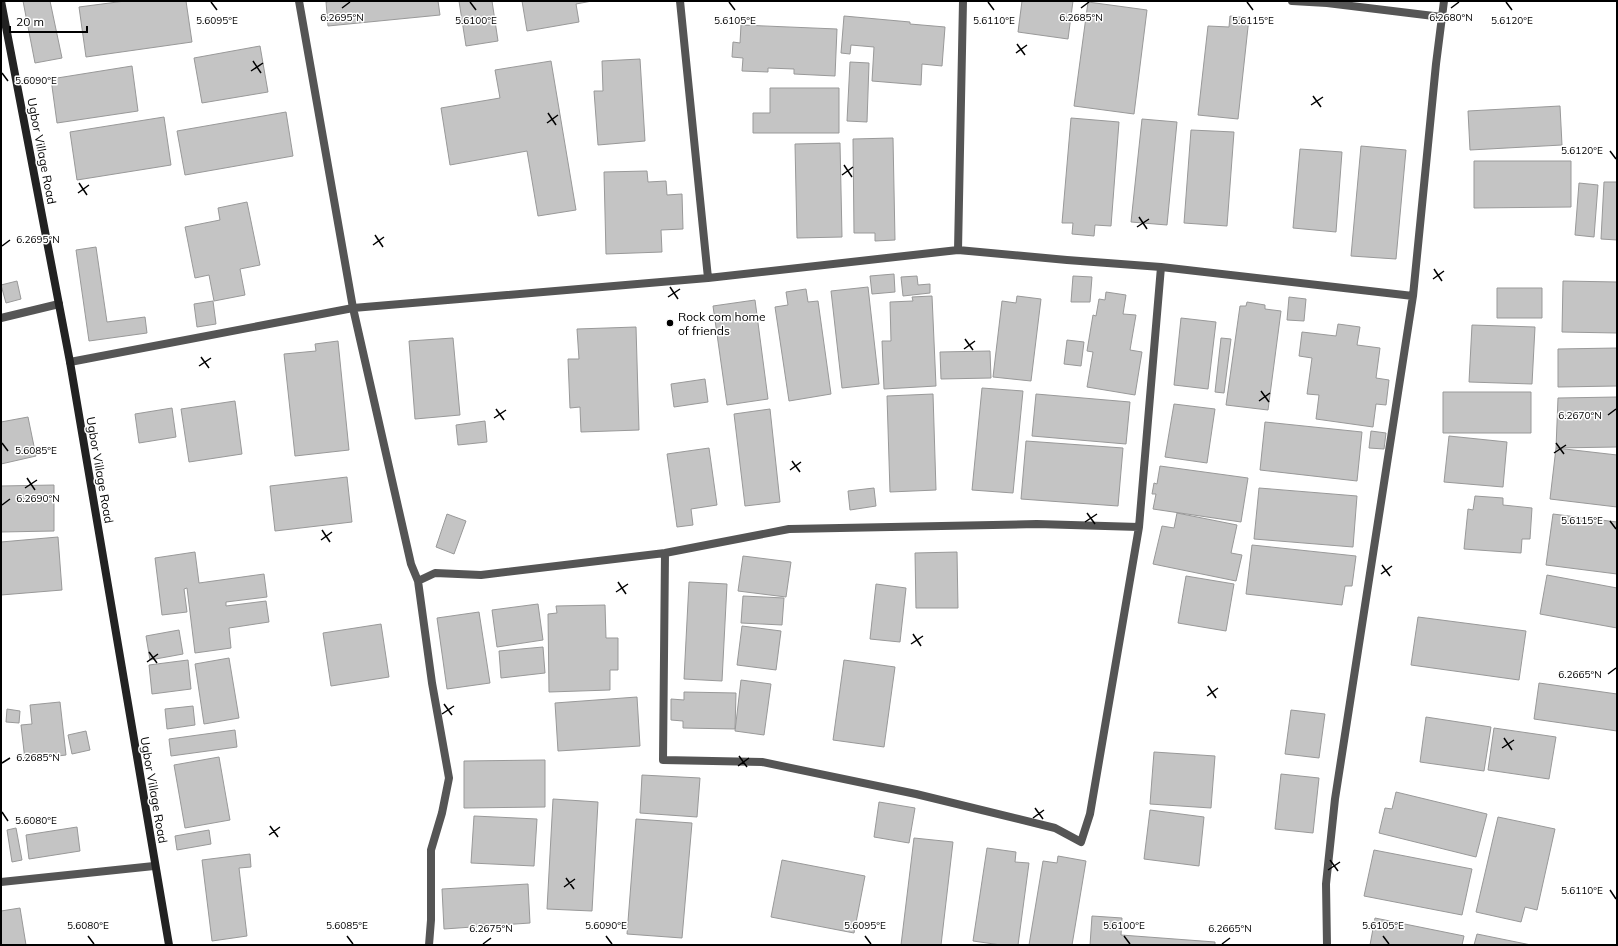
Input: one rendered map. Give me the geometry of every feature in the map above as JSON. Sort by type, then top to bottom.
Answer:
[{"type":"street","name":"Ugbor Village Road","points":[[1,1],[70,362],[154,866],[169,945]]},
{"type":"street","points":[[299,1],[353,308],[411,564],[418,581],[432,683],[450,778],[431,850],[430,945]]},
{"type":"street","points":[[680,1],[708,278]]},
{"type":"street","points":[[958,250],[963,1]]},
{"type":"street","points":[[1292,1],[1327,3],[1442,16]]},
{"type":"street","points":[[1328,945],[1326,884],[1335,799],[1413,296],[1444,1]]},
{"type":"street","points":[[70,362],[353,308],[708,278],[958,250],[1161,267],[1413,296]]},
{"type":"street","points":[[666,553],[663,760],[762,762],[916,794],[1055,828],[1081,842],[1090,814],[1139,527],[1161,267]]},
{"type":"street","points":[[1,318],[59,304]]},
{"type":"street","points":[[418,581],[435,574],[481,575],[666,553],[789,529],[1036,524],[1139,527]]},
{"type":"street","points":[[1,882],[154,866]]},
{"type":"building","points":[[23,1],[50,1],[62,58],[35,63]]},
{"type":"building","points":[[125,1],[186,1],[192,42],[86,57],[79,7]]},
{"type":"building","points":[[438,1],[440,15],[328,26],[326,2]]},
{"type":"building","points":[[459,1],[492,1],[498,41],[466,46]]},
{"type":"building","points":[[522,1],[592,1],[576,4],[579,22],[527,31]]},
{"type":"building","points":[[1022,1],[1073,1],[1068,39],[1018,32]]},
{"type":"building","points":[[1088,2],[1147,10],[1134,114],[1074,106]]},
{"type":"building","points":[[844,16],[945,27],[942,66],[922,64],[921,85],[872,81],[874,47],[851,45],[850,54],[841,53]]},
{"type":"building","points":[[1230,16],[1249,18],[1238,119],[1198,115],[1208,26],[1229,27]]},
{"type":"building","points":[[741,25],[837,29],[835,76],[794,74],[794,69],[768,68],[768,72],[742,71],[743,58],[732,57],[733,42],[740,43]]},
{"type":"building","points":[[260,46],[268,92],[202,103],[194,58]]},
{"type":"building","points":[[640,59],[645,141],[598,145],[594,91],[603,91],[602,61]]},
{"type":"building","points":[[551,61],[576,210],[538,216],[527,151],[450,165],[441,108],[500,98],[495,70]]},
{"type":"building","points":[[850,62],[869,63],[867,122],[847,121]]},
{"type":"building","points":[[132,66],[138,111],[57,123],[51,79]]},
{"type":"building","points":[[770,88],[839,88],[839,133],[753,133],[753,113],[770,113]]},
{"type":"building","points":[[1560,106],[1562,145],[1470,150],[1468,111]]},
{"type":"building","points":[[286,112],[293,156],[185,175],[177,131]]},
{"type":"building","points":[[164,117],[171,165],[77,180],[70,132]]},
{"type":"building","points":[[1071,118],[1119,122],[1111,226],[1095,225],[1094,236],[1072,234],[1073,223],[1062,223]]},
{"type":"building","points":[[1142,119],[1177,122],[1167,225],[1131,222]]},
{"type":"building","points":[[1191,130],[1234,132],[1227,226],[1184,223]]},
{"type":"building","points":[[893,138],[895,240],[875,241],[875,233],[854,233],[853,139]]},
{"type":"building","points":[[840,143],[842,237],[797,238],[795,144]]},
{"type":"building","points":[[1361,146],[1406,150],[1396,259],[1351,256]]},
{"type":"building","points":[[1300,149],[1342,152],[1336,232],[1293,228]]},
{"type":"building","points":[[1474,161],[1571,161],[1571,207],[1474,208]]},
{"type":"building","points":[[647,171],[648,182],[666,181],[667,195],[682,194],[683,229],[661,230],[662,252],[606,254],[604,172]]},
{"type":"building","points":[[1604,182],[1617,182],[1617,240],[1601,239]]},
{"type":"building","points":[[1579,183],[1598,185],[1594,237],[1575,235]]},
{"type":"building","points":[[247,202],[260,265],[240,269],[245,295],[214,301],[209,275],[195,278],[185,227],[220,220],[218,208]]},
{"type":"building","points":[[96,247],[107,322],[145,317],[147,333],[89,341],[76,250]]},
{"type":"building","points":[[894,274],[895,292],[872,294],[870,276]]},
{"type":"building","points":[[917,276],[918,285],[930,284],[930,293],[903,296],[901,277]]},
{"type":"building","points":[[1073,276],[1092,277],[1090,302],[1071,302]]},
{"type":"building","points":[[17,281],[21,299],[6,303],[1,285]]},
{"type":"building","points":[[1563,281],[1617,282],[1617,333],[1562,332]]},
{"type":"building","points":[[868,287],[879,384],[842,388],[831,291]]},
{"type":"building","points":[[1497,288],[1542,288],[1542,318],[1497,318]]},
{"type":"building","points":[[806,289],[808,302],[818,301],[831,394],[789,401],[775,307],[788,305],[786,292]]},
{"type":"building","points":[[1106,292],[1126,295],[1123,314],[1136,315],[1130,350],[1142,352],[1135,395],[1087,387],[1093,352],[1087,351],[1093,315],[1096,316],[1099,299],[1105,300]]},
{"type":"building","points":[[932,296],[936,386],[884,389],[882,341],[891,341],[890,302],[913,301],[912,297]]},
{"type":"building","points":[[1017,296],[1041,299],[1031,381],[993,377],[1002,301],[1016,303]]},
{"type":"building","points":[[1289,297],[1306,299],[1304,321],[1287,320]]},
{"type":"building","points":[[755,300],[768,399],[727,405],[713,306]]},
{"type":"building","points":[[213,301],[216,324],[197,327],[194,304]]},
{"type":"building","points":[[1247,302],[1265,305],[1265,309],[1281,311],[1268,410],[1226,405],[1240,306],[1246,306]]},
{"type":"building","points":[[1181,318],[1216,322],[1208,389],[1174,385]]},
{"type":"building","points":[[1338,324],[1360,327],[1357,345],[1380,348],[1376,378],[1389,380],[1386,405],[1376,404],[1373,427],[1316,419],[1319,395],[1307,394],[1312,358],[1299,356],[1302,332],[1336,336]]},
{"type":"building","points":[[1472,325],[1535,327],[1532,384],[1469,382]]},
{"type":"building","points":[[636,327],[639,430],[581,432],[580,407],[570,408],[568,359],[579,359],[577,329]]},
{"type":"building","points":[[453,338],[460,415],[415,419],[409,341]]},
{"type":"building","points":[[1221,338],[1231,339],[1224,393],[1215,392]]},
{"type":"building","points":[[1067,340],[1084,342],[1081,366],[1064,364]]},
{"type":"building","points":[[338,341],[349,450],[295,456],[284,354],[316,351],[315,344]]},
{"type":"building","points":[[1617,348],[1617,386],[1558,387],[1558,349]]},
{"type":"building","points":[[990,351],[991,378],[941,379],[940,352]]},
{"type":"building","points":[[705,379],[708,402],[674,407],[671,384]]},
{"type":"building","points":[[982,388],[1023,391],[1013,493],[972,490]]},
{"type":"building","points":[[1443,392],[1531,392],[1531,433],[1443,433]]},
{"type":"building","points":[[933,394],[936,490],[890,492],[887,396]]},
{"type":"building","points":[[1036,394],[1130,402],[1126,444],[1032,436]]},
{"type":"building","points":[[1617,397],[1617,447],[1556,448],[1558,398]]},
{"type":"building","points":[[235,401],[242,454],[189,462],[181,409]]},
{"type":"building","points":[[1174,404],[1215,409],[1207,463],[1165,457]]},
{"type":"building","points":[[172,408],[176,437],[139,443],[135,414]]},
{"type":"building","points":[[770,409],[780,502],[745,506],[734,414]]},
{"type":"building","points":[[28,417],[36,456],[1,464],[1,422]]},
{"type":"building","points":[[485,421],[487,442],[458,445],[456,425]]},
{"type":"building","points":[[1265,422],[1362,432],[1357,481],[1260,470]]},
{"type":"building","points":[[1371,431],[1386,433],[1384,449],[1369,448]]},
{"type":"building","points":[[1449,436],[1507,442],[1503,487],[1444,482]]},
{"type":"building","points":[[1026,441],[1123,448],[1118,506],[1021,499]]},
{"type":"building","points":[[709,448],[717,505],[691,509],[693,525],[677,527],[667,454]]},
{"type":"building","points":[[1556,448],[1617,455],[1617,507],[1550,499]]},
{"type":"building","points":[[1160,466],[1248,478],[1241,522],[1153,509],[1156,494],[1152,494],[1154,483],[1157,484]]},
{"type":"building","points":[[347,477],[352,522],[275,531],[270,486]]},
{"type":"building","points":[[54,485],[54,531],[1,532],[1,486]]},
{"type":"building","points":[[874,488],[876,506],[850,510],[848,491]]},
{"type":"building","points":[[1259,488],[1357,496],[1353,547],[1254,539]]},
{"type":"building","points":[[1475,496],[1503,498],[1503,505],[1532,508],[1530,539],[1522,539],[1521,553],[1464,549],[1468,509],[1473,510]]},
{"type":"building","points":[[1177,513],[1237,525],[1231,553],[1242,555],[1236,581],[1153,564],[1162,526],[1174,528]]},
{"type":"building","points":[[447,514],[466,521],[454,554],[436,547]]},
{"type":"building","points":[[1553,514],[1617,522],[1617,574],[1546,565]]},
{"type":"building","points":[[58,537],[62,590],[1,595],[1,542]]},
{"type":"building","points":[[1252,545],[1356,556],[1352,586],[1345,586],[1342,605],[1246,594]]},
{"type":"building","points":[[195,552],[199,583],[264,574],[267,597],[226,602],[226,606],[266,601],[269,622],[229,628],[231,648],[195,653],[187,588],[184,589],[187,612],[162,615],[155,558]]},
{"type":"building","points":[[957,552],[958,608],[916,608],[915,553]]},
{"type":"building","points":[[743,556],[791,562],[786,597],[738,591]]},
{"type":"building","points":[[1547,575],[1617,588],[1617,628],[1540,614]]},
{"type":"building","points":[[1186,576],[1234,584],[1226,631],[1178,623]]},
{"type":"building","points":[[689,582],[727,584],[722,681],[684,679]]},
{"type":"building","points":[[876,584],[906,588],[900,642],[870,639]]},
{"type":"building","points":[[743,596],[784,598],[782,625],[741,623]]},
{"type":"building","points":[[538,604],[543,640],[497,647],[492,610]]},
{"type":"building","points":[[605,605],[606,638],[618,638],[618,670],[610,670],[610,690],[549,692],[548,614],[557,613],[556,606]]},
{"type":"building","points":[[479,612],[490,683],[447,689],[437,618]]},
{"type":"building","points":[[1418,617],[1526,631],[1519,680],[1411,665]]},
{"type":"building","points":[[381,624],[389,677],[331,686],[323,633]]},
{"type":"building","points":[[742,626],[781,631],[776,670],[737,665]]},
{"type":"building","points":[[179,630],[183,654],[150,660],[146,636]]},
{"type":"building","points":[[543,647],[545,673],[501,678],[499,651]]},
{"type":"building","points":[[229,658],[239,718],[204,724],[195,664]]},
{"type":"building","points":[[188,660],[191,689],[152,694],[149,665]]},
{"type":"building","points":[[844,660],[895,667],[884,747],[833,740]]},
{"type":"building","points":[[741,680],[771,684],[764,735],[735,731]]},
{"type":"building","points":[[1539,683],[1617,694],[1617,731],[1534,719]]},
{"type":"building","points":[[684,692],[736,693],[735,729],[683,728],[683,721],[671,720],[671,699],[684,700]]},
{"type":"building","points":[[637,697],[640,746],[558,751],[555,703]]},
{"type":"building","points":[[60,702],[66,755],[25,760],[21,725],[32,724],[30,705]]},
{"type":"building","points":[[193,706],[195,725],[167,729],[165,709]]},
{"type":"building","points":[[7,709],[20,711],[19,723],[6,722]]},
{"type":"building","points":[[1291,710],[1325,714],[1319,758],[1285,754]]},
{"type":"building","points":[[1426,717],[1491,727],[1484,771],[1420,762]]},
{"type":"building","points":[[1494,728],[1556,737],[1549,779],[1488,770]]},
{"type":"building","points":[[235,730],[237,747],[171,756],[169,739]]},
{"type":"building","points":[[86,731],[90,750],[72,754],[68,735]]},
{"type":"building","points":[[1154,752],[1215,756],[1211,808],[1150,804]]},
{"type":"building","points":[[219,757],[230,820],[185,828],[174,765]]},
{"type":"building","points":[[545,760],[545,807],[464,808],[464,761]]},
{"type":"building","points":[[1281,774],[1319,778],[1313,833],[1275,829]]},
{"type":"building","points":[[642,775],[700,778],[697,817],[640,813]]},
{"type":"building","points":[[1396,792],[1487,814],[1476,857],[1379,833],[1385,808],[1392,809]]},
{"type":"building","points":[[553,799],[598,802],[592,911],[547,909]]},
{"type":"building","points":[[879,802],[915,808],[909,843],[874,837]]},
{"type":"building","points":[[1150,810],[1204,817],[1199,866],[1144,859]]},
{"type":"building","points":[[474,816],[537,819],[534,866],[471,863]]},
{"type":"building","points":[[1498,817],[1555,829],[1537,910],[1525,907],[1521,922],[1476,912]]},
{"type":"building","points":[[636,819],[692,823],[682,938],[627,934]]},
{"type":"building","points":[[77,827],[80,851],[29,859],[26,835]]},
{"type":"building","points":[[16,828],[22,860],[12,862],[7,830]]},
{"type":"building","points":[[209,830],[211,844],[177,850],[175,836]]},
{"type":"building","points":[[914,838],[953,842],[941,945],[901,945]]},
{"type":"building","points":[[987,848],[1016,852],[1015,862],[1029,863],[1018,945],[1001,945],[973,941]]},
{"type":"building","points":[[1374,850],[1472,869],[1462,915],[1364,896]]},
{"type":"building","points":[[250,854],[251,867],[239,868],[247,936],[212,941],[202,860]]},
{"type":"building","points":[[1058,856],[1086,861],[1072,945],[1029,945],[1043,861],[1057,863]]},
{"type":"building","points":[[782,860],[865,876],[854,933],[771,917]]},
{"type":"building","points":[[528,884],[530,923],[444,929],[442,889]]},
{"type":"building","points":[[20,908],[26,945],[1,945],[1,911]]},
{"type":"building","points":[[1092,916],[1122,918],[1121,935],[1215,942],[1215,945],[1090,945]]},
{"type":"building","points":[[1375,918],[1464,936],[1462,945],[1370,945]]},
{"type":"building","points":[[1477,934],[1531,945],[1474,945]]},
{"type":"place","name":"Rock com home of friends","points":[[670,323]]}]
